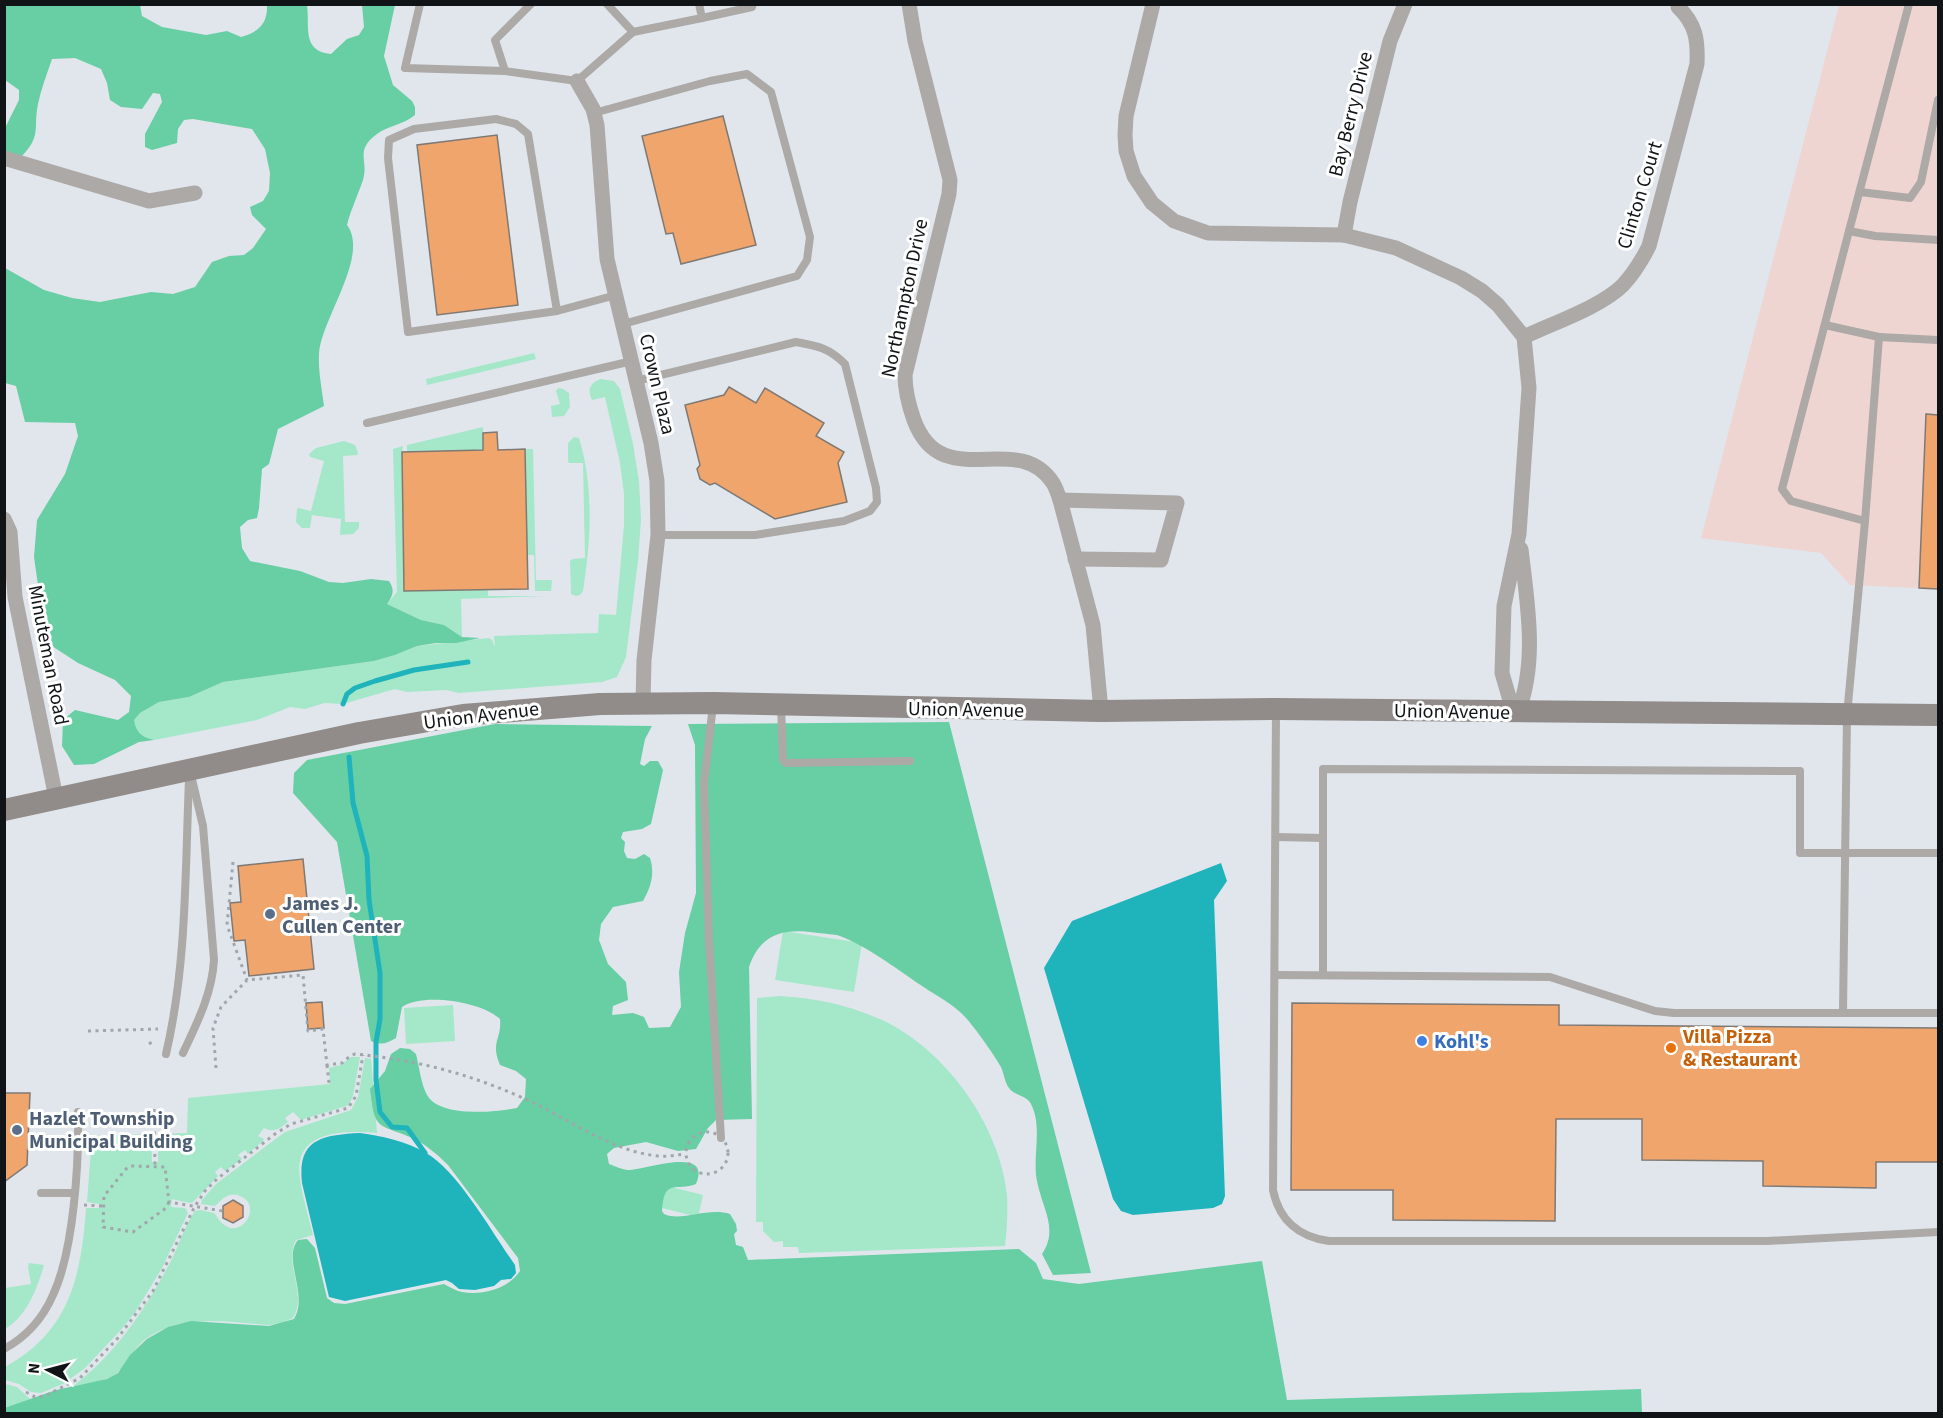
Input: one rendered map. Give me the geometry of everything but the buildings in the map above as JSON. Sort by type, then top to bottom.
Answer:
[{"type":"street","name":"Northampton Drive","points":[[909,4],[915,41],[950,180],[949,194],[905,375],[910,409],[920,435],[929,447],[942,455],[957,459],[1015,459],[1043,472],[1053,484],[1060,500],[1093,625],[1101,711]]},
{"type":"street","points":[[1153,4],[1126,116],[1125,135],[1126,151],[1134,176],[1152,203],[1174,221],[1208,233],[1344,235],[1396,248],[1461,278],[1482,291],[1498,305],[1524,337],[1529,388],[1519,534],[1504,606],[1502,673],[1509,697],[1518,712]]},
{"type":"street","name":"Bay Berry Drive","points":[[1344,235],[1390,41],[1405,4]]},
{"type":"street","name":"Clinton Court","points":[[1524,337],[1605,299],[1633,273],[1649,246],[1697,64],[1698,49],[1693,25],[1689,17],[1678,7]]},
{"type":"street","name":"Crown Plaza","points":[[576,81],[594,113],[600,146],[607,259],[651,443],[657,481],[658,535],[644,660],[643,703]]},
{"type":"street","points":[[4,158],[149,201],[195,193]]},
{"type":"street","points":[[1060,500],[1178,502],[1161,560],[1075,559]]},
{"type":"street","name":"Minuteman Road","points":[[4,519],[10,532],[15,597],[56,798]]},
{"type":"street","points":[[1518,712],[1528,681],[1528,613],[1519,534]]},
{"type":"street","name":"Union Avenue","points":[[4,810],[359,733],[463,716],[561,706],[713,703],[1101,711],[1276,709],[1938,715]]},
{"type":"lane","points":[[420,4],[405,68],[505,71],[576,81],[633,32],[752,7],[753,4]]},
{"type":"lane","points":[[505,71],[495,40],[531,4]]},
{"type":"lane","points":[[607,4],[633,32]]},
{"type":"lane","points":[[699,4],[702,18]]},
{"type":"lane","points":[[1865,521],[1791,501],[1782,489],[1909,4]]},
{"type":"lane","points":[[594,113],[710,81],[747,74],[771,92],[810,237],[807,260],[797,276],[623,324]]},
{"type":"lane","points":[[1860,192],[1910,198],[1921,182],[1938,100]]},
{"type":"lane","points":[[557,311],[528,134],[516,124],[496,119],[414,129],[389,140],[388,158],[408,332],[557,311],[616,295]]},
{"type":"lane","points":[[1849,231],[1875,236],[1938,240]]},
{"type":"lane","points":[[1825,325],[1879,337],[1938,340]]},
{"type":"lane","points":[[1843,1012],[1847,715],[1879,337]]},
{"type":"lane","points":[[636,381],[796,342],[819,346],[833,352],[845,364],[876,488],[877,502],[870,511],[844,521],[755,535],[658,535]]},
{"type":"lane","points":[[367,423],[632,361]]},
{"type":"lane","points":[[713,703],[704,783],[709,941],[721,1138]]},
{"type":"lane","points":[[781,705],[783,760],[786,763],[910,761]]},
{"type":"lane","points":[[1276,709],[1273,1190],[1275,1202],[1285,1220],[1309,1237],[1329,1241],[1767,1241],[1938,1232]]},
{"type":"lane","points":[[1323,975],[1323,769],[1800,771],[1800,853],[1938,853]]},
{"type":"lane","points":[[183,1053],[205,1004],[213,975],[214,960],[203,826],[189,770]]},
{"type":"lane","points":[[166,1054],[178,998],[181,967],[189,770]]},
{"type":"lane","points":[[1275,837],[1323,838]]},
{"type":"lane","points":[[1275,975],[1550,976],[1655,1011],[1674,1013],[1938,1013]]},
{"type":"lane","points":[[4,1350],[23,1337],[35,1324],[54,1293],[67,1247],[74,1193],[78,1112]]},
{"type":"lane","points":[[41,1193],[74,1193]]},
{"type":"path","points":[[233,862],[227,925],[247,980]]},
{"type":"path","points":[[216,1068],[213,1028],[221,1007],[247,980],[303,975],[308,1031],[323,1029],[329,1083]]},
{"type":"path","points":[[88,1031],[163,1029]]},
{"type":"path","points":[[208,1038],[214,1038]]},
{"type":"path","points":[[327,1065],[342,1063],[353,1054],[422,1063],[484,1082],[524,1098],[608,1141],[634,1151],[659,1156],[685,1154]]},
{"type":"path","points":[[26,1392],[35,1397],[45,1396],[80,1378],[117,1339],[153,1291],[195,1206],[205,1191],[217,1179],[283,1130],[302,1121],[348,1108],[356,1096],[364,1055]]},
{"type":"path","points":[[154,1109],[155,1166]]},
{"type":"path","points":[[708,1132],[721,1138],[728,1149],[728,1156],[722,1169],[716,1173],[696,1172],[687,1162],[685,1154],[689,1141],[701,1133],[708,1132]]},
{"type":"path","points":[[130,1166],[167,1168],[169,1202],[166,1208],[133,1232],[103,1227],[104,1196],[130,1166]]},
{"type":"path","points":[[169,1202],[223,1211]]},
{"type":"shaded area","points":[[1839,5],[1938,5],[1938,589],[1850,585],[1821,553],[1701,538]]},
{"type":"green space","points":[[5,5],[140,5],[142,16],[162,27],[206,35],[227,31],[241,37],[261,26],[266,17],[267,5],[307,5],[311,43],[321,52],[331,54],[347,39],[359,35],[364,27],[362,5],[395,5],[384,56],[393,85],[412,101],[415,115],[377,134],[370,140],[364,151],[363,180],[347,225],[352,238],[353,253],[349,270],[327,323],[319,354],[324,406],[278,429],[269,464],[262,469],[257,518],[248,520],[240,527],[242,548],[250,561],[300,571],[329,582],[343,583],[371,579],[389,581],[392,593],[387,604],[421,620],[444,625],[462,637],[480,638],[456,643],[417,646],[374,661],[223,682],[189,697],[159,702],[140,713],[134,720],[140,734],[154,740],[139,742],[94,764],[74,765],[62,746],[63,720],[75,710],[118,720],[129,712],[131,696],[115,680],[78,663],[52,646],[34,557],[37,520],[65,474],[78,436],[75,423],[25,422],[16,386],[5,383],[5,268],[44,290],[72,298],[100,302],[151,292],[173,294],[195,287],[212,262],[229,256],[244,255],[253,248],[266,229],[252,215],[250,207],[263,201],[269,191],[270,173],[265,149],[252,129],[193,119],[184,120],[178,129],[177,143],[152,150],[145,147],[145,134],[162,102],[160,94],[153,93],[142,109],[121,107],[110,100],[107,83],[101,69],[75,58],[52,59],[39,98],[35,137],[22,156],[5,151],[4,130],[19,100],[19,90],[5,80]]},
{"type":"green space","points":[[534,353],[536,359],[427,385],[426,379]]},
{"type":"green space","points":[[601,379],[614,381],[620,389],[639,481],[641,519],[638,561],[626,657],[617,677],[602,682],[459,693],[446,690],[407,692],[395,689],[343,704],[325,703],[305,709],[290,707],[257,720],[154,740],[143,736],[138,731],[133,720],[159,702],[189,697],[223,682],[374,661],[417,646],[489,638],[495,647],[494,636],[598,633],[599,614],[616,615],[624,525],[624,494],[620,463],[605,397],[592,400],[590,393],[594,382]]},
{"type":"green space","points":[[558,388],[569,393],[570,407],[564,416],[552,417],[551,406],[560,404],[556,391]]},
{"type":"green space","points":[[483,427],[483,450],[407,451],[407,445]]},
{"type":"green space","points":[[574,437],[579,438],[584,457],[590,514],[583,591],[576,596],[571,594],[570,561],[585,558],[583,463],[569,463],[568,461],[568,443]]},
{"type":"green space","points":[[344,441],[355,445],[358,453],[343,456],[345,522],[359,522],[359,528],[353,534],[340,535],[341,519],[312,515],[310,528],[302,528],[296,522],[297,509],[311,511],[324,461],[310,457],[309,454],[316,448]]},
{"type":"green space","points":[[403,446],[405,591],[488,590],[488,596],[546,596],[461,599],[462,637],[444,625],[421,620],[387,604],[397,592],[393,449]]},
{"type":"green space","points":[[525,449],[533,449],[536,580],[552,580],[551,591],[535,591],[534,555],[527,555]]},
{"type":"green space","points":[[949,722],[1091,1273],[1053,1275],[1042,1254],[1047,1245],[1049,1227],[1037,1181],[1037,1132],[1034,1113],[1029,1101],[1014,1093],[1006,1084],[1001,1067],[976,1030],[960,1012],[945,1001],[870,951],[838,935],[785,932],[767,940],[754,955],[749,967],[752,1119],[716,1120],[708,1128],[696,1149],[678,1151],[646,1142],[614,1148],[607,1154],[609,1164],[627,1170],[674,1162],[695,1165],[699,1172],[696,1184],[668,1190],[663,1200],[662,1211],[671,1216],[713,1212],[730,1214],[736,1224],[737,1231],[734,1234],[736,1245],[743,1247],[748,1260],[1019,1249],[1036,1263],[1043,1279],[1079,1284],[1262,1261],[1287,1400],[1641,1389],[1642,1413],[5,1414],[5,1408],[56,1390],[107,1379],[118,1373],[130,1355],[147,1339],[168,1327],[191,1321],[269,1326],[294,1319],[299,1299],[293,1257],[298,1240],[307,1239],[315,1248],[327,1298],[334,1303],[345,1304],[444,1284],[462,1292],[487,1292],[509,1282],[520,1271],[518,1258],[448,1165],[420,1142],[379,1123],[374,1112],[370,1089],[385,1071],[391,1054],[400,1048],[410,1049],[416,1054],[427,1095],[443,1107],[455,1110],[482,1112],[517,1108],[525,1097],[526,1079],[516,1071],[500,1065],[496,1046],[500,1019],[492,1013],[467,1004],[438,1000],[412,1003],[402,1007],[396,1038],[384,1043],[371,1041],[337,842],[293,793],[294,773],[307,760],[495,724],[652,726],[645,739],[640,764],[644,766],[650,761],[658,761],[663,770],[651,824],[642,829],[623,832],[621,838],[625,842],[624,851],[627,858],[635,859],[644,854],[650,858],[651,880],[643,901],[613,907],[601,924],[599,940],[608,964],[626,982],[628,1000],[613,1006],[612,1015],[633,1013],[644,1017],[649,1028],[670,1027],[681,1007],[679,972],[685,933],[696,893],[695,745],[688,724]]},
{"type":"green space","points":[[783,931],[862,943],[854,992],[775,980]]},
{"type":"green space","points":[[780,996],[832,1003],[882,1020],[905,1033],[947,1070],[966,1092],[981,1117],[1002,1169],[1007,1195],[1005,1246],[799,1253],[798,1247],[783,1247],[783,1241],[774,1242],[763,1231],[763,1222],[756,1222],[757,998]]},
{"type":"green space","points":[[453,1005],[455,1041],[406,1044],[404,1008]]},
{"type":"green space","points":[[351,1057],[360,1057],[353,1096],[349,1105],[301,1120],[293,1112],[285,1118],[288,1122],[279,1128],[271,1130],[264,1128],[258,1136],[264,1139],[263,1141],[248,1154],[245,1150],[238,1155],[242,1159],[225,1171],[221,1167],[215,1172],[218,1176],[193,1202],[172,1199],[171,1207],[185,1208],[188,1213],[162,1268],[136,1311],[85,1368],[65,1383],[41,1393],[31,1392],[19,1384],[5,1380],[5,1367],[27,1353],[44,1337],[58,1319],[68,1300],[80,1257],[86,1208],[99,1208],[99,1204],[87,1202],[92,1136],[151,1134],[152,1162],[158,1162],[158,1134],[187,1133],[188,1098],[330,1084],[329,1068],[341,1065]]},
{"type":"green space","points":[[365,1058],[371,1059],[377,1133],[332,1134],[321,1138],[311,1143],[304,1151],[300,1161],[301,1187],[313,1235],[296,1240],[293,1249],[293,1269],[298,1299],[293,1318],[269,1325],[206,1321],[175,1325],[147,1338],[121,1369],[112,1376],[73,1386],[103,1360],[129,1329],[171,1261],[195,1211],[214,1213],[222,1223],[230,1228],[243,1225],[250,1213],[250,1206],[247,1200],[238,1195],[228,1196],[215,1206],[201,1204],[216,1184],[285,1132],[351,1110],[358,1097]]},
{"type":"green space","points":[[663,1185],[703,1195],[698,1217],[658,1207]]},
{"type":"green space","points":[[29,1263],[44,1265],[38,1283],[25,1309],[13,1324],[5,1329],[5,1288],[31,1284]]},
{"type":"green space","points":[[5,1384],[17,1387],[30,1399],[5,1408]]},
{"type":"water","points":[[1221,863],[1227,881],[1214,900],[1225,1196],[1222,1204],[1213,1208],[1133,1215],[1121,1211],[1113,1199],[1044,968],[1072,921]]},
{"type":"water","points":[[360,1133],[402,1142],[426,1153],[438,1162],[462,1188],[515,1265],[516,1273],[511,1279],[501,1280],[494,1286],[475,1290],[459,1289],[446,1280],[345,1301],[329,1297],[302,1183],[301,1168],[308,1148],[315,1142],[334,1135]]},
{"type":"waterway","points":[[343,704],[347,694],[355,688],[375,681],[414,670],[468,662]]},
{"type":"waterway","points":[[349,757],[353,803],[367,856],[369,900],[380,973],[380,1019],[376,1042],[376,1080],[380,1112],[392,1127],[407,1128],[425,1153]]},
{"type":"place","name":"James J. Cullen Center","points":[[270,914]]},
{"type":"place","name":"Kohl's","points":[[1422,1041]]},
{"type":"place","name":"Villa Pizza & Restaurant","points":[[1671,1048]]},
{"type":"place","name":"Hazlet Township Municipal Building","points":[[17,1130]]}]
